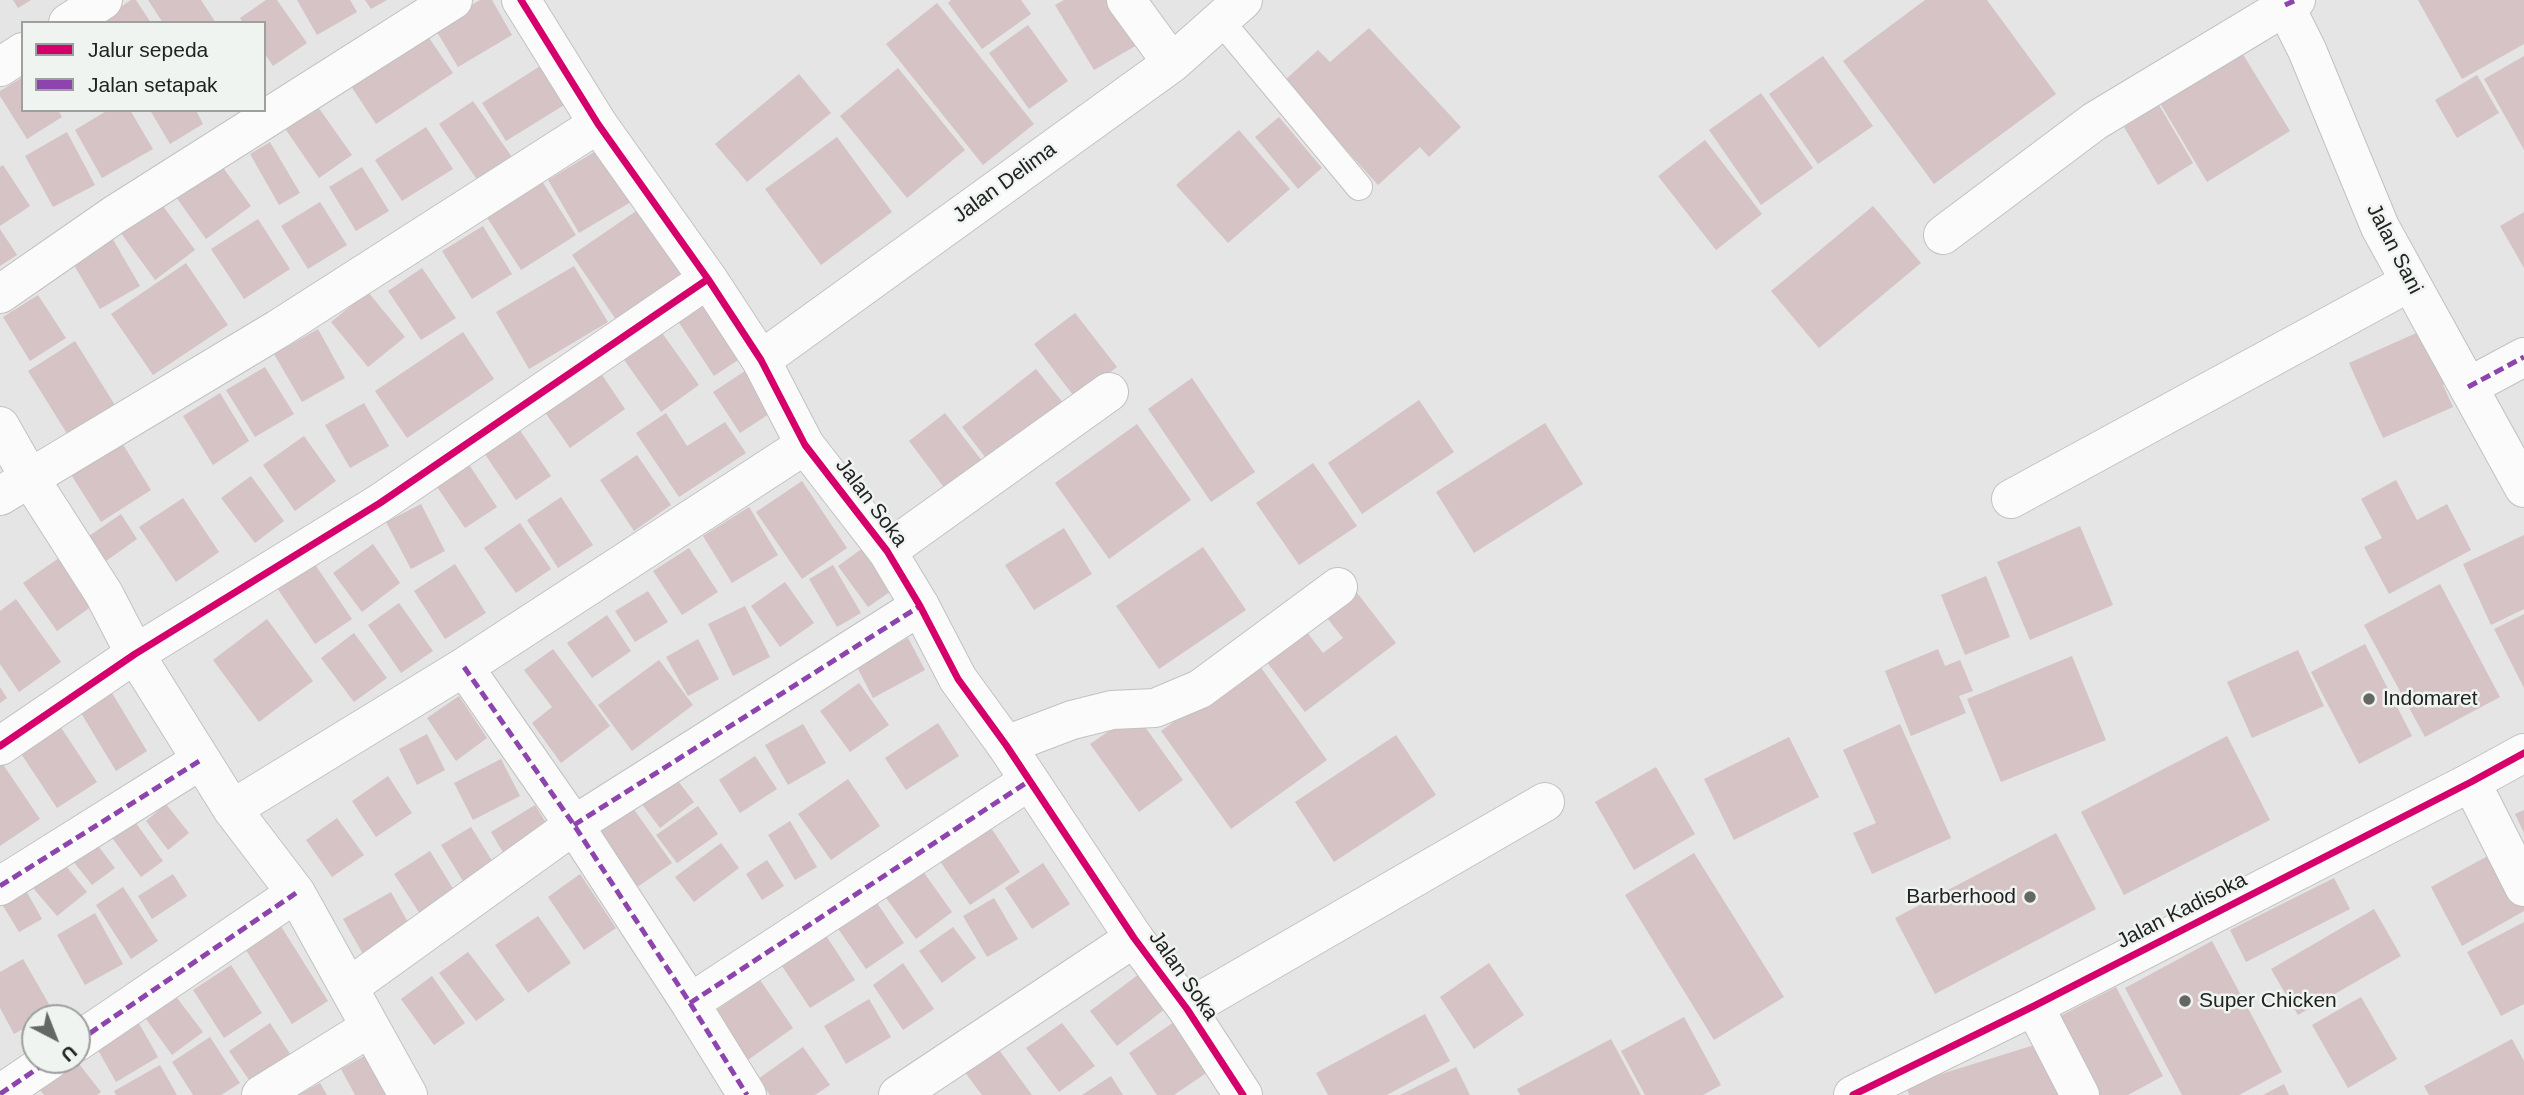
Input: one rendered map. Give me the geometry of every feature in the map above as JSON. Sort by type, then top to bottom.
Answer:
[{"type":"street","points":[[71,21],[103,0]]},
{"type":"street","points":[[0,294],[114,215],[453,0]]},
{"type":"street","name":"Jalan Soka","points":[[521,0],[598,124],[708,279],[761,360],[805,445],[887,551],[920,606],[958,679],[1006,745],[1134,938],[1187,1009],[1243,1095]]},
{"type":"street","points":[[1125,0],[1172,63]]},
{"type":"street","points":[[1942,235],[2095,121],[2288,2]]},
{"type":"street","name":"Jalan Sani","points":[[2288,2],[2380,227],[2524,488]]},
{"type":"street","name":"Jalan Delima","points":[[761,360],[1172,63],[1232,10]]},
{"type":"street","points":[[0,67],[21,53]]},
{"type":"street","points":[[15,486],[278,329],[598,124]]},
{"type":"street","points":[[0,746],[135,654],[380,503],[708,279]]},
{"type":"street","points":[[2011,499],[2410,282]]},
{"type":"street","points":[[2468,387],[2524,357]]},
{"type":"street","points":[[887,551],[1109,392]]},
{"type":"street","points":[[0,426],[15,486],[104,594],[135,654],[232,809],[296,893],[408,1095]]},
{"type":"street","points":[[232,809],[464,667],[805,445]]},
{"type":"street","points":[[1006,745],[1072,720],[1112,710],[1155,708],[1200,690],[1338,587]]},
{"type":"street","points":[[349,986],[574,825],[920,606]]},
{"type":"street","points":[[464,667],[574,825],[747,1095]]},
{"type":"street","name":"Jalan Kadisoka","points":[[1853,1095],[2034,1006],[2471,782],[2524,752]]},
{"type":"street","points":[[0,886],[201,760]]},
{"type":"street","points":[[690,1003],[1029,781]]},
{"type":"street","points":[[2471,782],[2524,887]]},
{"type":"street","points":[[1187,1009],[1545,802]]},
{"type":"street","points":[[91,1032],[296,893]]},
{"type":"street","points":[[898,1095],[1134,938]]},
{"type":"street","points":[[2034,1006],[2080,1095]]},
{"type":"street","points":[[261,1095],[369,1028]]},
{"type":"street","points":[[0,1094],[29,1074]]},
{"type":"lane","points":[[1232,10],[1359,187]]},
{"type":"building","points":[[13,0],[31,0],[18,8]]},
{"type":"building","points":[[131,0],[136,0],[150,21],[100,21]]},
{"type":"building","points":[[148,0],[201,0],[215,21],[162,21]]},
{"type":"building","points":[[266,0],[277,0],[307,43],[273,66],[266,56],[266,21],[242,21],[240,18]]},
{"type":"building","points":[[297,0],[350,0],[357,12],[317,35]]},
{"type":"building","points":[[365,0],[387,0],[371,9]]},
{"type":"building","points":[[480,0],[492,0],[512,35],[458,67],[434,27]]},
{"type":"building","points":[[951,0],[1021,0],[1031,14],[982,49],[948,3]]},
{"type":"building","points":[[1064,0],[1119,0],[1144,41],[1094,70],[1055,5]]},
{"type":"building","points":[[1925,0],[1987,0],[2056,94],[1934,184],[1843,61]]},
{"type":"building","points":[[2418,0],[2524,0],[2524,44],[2462,79]]},
{"type":"building","points":[[937,3],[1034,124],[983,165],[886,44]]},
{"type":"building","points":[[1028,25],[1068,81],[1029,109],[989,53]]},
{"type":"building","points":[[1369,28],[1461,127],[1429,157],[1420,147],[1378,185],[1284,81],[1318,50],[1330,62]]},
{"type":"building","points":[[425,32],[453,73],[376,124],[349,83]]},
{"type":"building","points":[[2236,43],[2290,131],[2207,182],[2154,93]]},
{"type":"building","points":[[1823,56],[1873,126],[1818,164],[1769,94]]},
{"type":"building","points":[[2524,56],[2524,150],[2484,79]]},
{"type":"building","points":[[545,63],[569,102],[506,141],[482,103]]},
{"type":"building","points":[[898,68],[965,150],[907,198],[840,116]]},
{"type":"building","points":[[799,74],[831,113],[747,182],[715,144]]},
{"type":"building","points":[[2477,75],[2499,113],[2457,138],[2435,100]]},
{"type":"building","points":[[21,78],[21,112],[59,112],[62,117],[27,139],[0,96],[0,91]]},
{"type":"building","points":[[1761,93],[1813,168],[1761,205],[1709,130]]},
{"type":"building","points":[[473,101],[514,160],[480,184],[439,124]]},
{"type":"building","points":[[316,104],[352,155],[319,178],[284,127]]},
{"type":"building","points":[[2159,105],[2193,163],[2158,185],[2124,127]]},
{"type":"building","points":[[105,112],[131,112],[153,149],[102,178],[75,130]]},
{"type":"building","points":[[151,112],[197,112],[203,124],[170,144]]},
{"type":"building","points":[[1279,117],[1322,168],[1298,189],[1255,137]]},
{"type":"building","points":[[426,127],[453,169],[402,201],[375,160]]},
{"type":"building","points":[[1239,130],[1290,189],[1228,243],[1176,185]]},
{"type":"building","points":[[67,132],[95,185],[53,207],[25,156]]},
{"type":"building","points":[[837,137],[892,212],[821,265],[765,189]]},
{"type":"building","points":[[1705,140],[1762,214],[1716,250],[1658,176]]},
{"type":"building","points":[[270,142],[300,193],[279,205],[250,154]]},
{"type":"building","points":[[604,146],[636,199],[579,233],[548,180]]},
{"type":"building","points":[[216,158],[251,206],[206,239],[171,190]]},
{"type":"building","points":[[3,165],[30,206],[0,226],[0,167]]},
{"type":"building","points":[[362,167],[389,211],[356,231],[329,187]]},
{"type":"building","points":[[542,181],[576,235],[521,270],[486,216]]},
{"type":"building","points":[[155,195],[195,250],[155,280],[115,225]]},
{"type":"building","points":[[320,202],[347,245],[308,269],[281,226]]},
{"type":"building","points":[[1873,206],[1921,263],[1819,348],[1771,291]]},
{"type":"building","points":[[642,207],[688,276],[619,324],[572,255]]},
{"type":"building","points":[[2524,212],[2524,268],[2500,226]]},
{"type":"building","points":[[258,219],[290,269],[244,299],[211,249]]},
{"type":"building","points":[[483,226],[512,274],[472,299],[442,251]]},
{"type":"building","points":[[0,229],[17,255],[0,266]]},
{"type":"building","points":[[108,231],[140,286],[100,309],[68,255]]},
{"type":"building","points":[[186,263],[228,325],[153,375],[111,314]]},
{"type":"building","points":[[574,266],[608,322],[529,369],[496,312]]},
{"type":"building","points":[[422,268],[456,318],[421,340],[388,291]]},
{"type":"building","points":[[713,289],[753,350],[714,376],[674,315]]},
{"type":"building","points":[[368,292],[405,337],[368,367],[331,322]]},
{"type":"building","points":[[38,295],[66,338],[30,361],[3,317]]},
{"type":"building","points":[[1075,313],[1117,367],[1076,399],[1034,344]]},
{"type":"building","points":[[2432,326],[2456,380],[2443,385],[2453,407],[2383,438],[2349,363]]},
{"type":"building","points":[[658,327],[699,385],[661,412],[620,354]]},
{"type":"building","points":[[318,329],[345,378],[302,402],[274,354]]},
{"type":"building","points":[[463,332],[494,379],[407,438],[375,391]]},
{"type":"building","points":[[75,341],[118,410],[71,440],[28,371]]},
{"type":"building","points":[[265,367],[294,414],[255,437],[226,390]]},
{"type":"building","points":[[751,367],[778,408],[740,433],[713,392]]},
{"type":"building","points":[[598,369],[625,409],[570,448],[542,408]]},
{"type":"building","points":[[1036,369],[1064,404],[989,462],[962,427]]},
{"type":"building","points":[[1192,378],[1255,472],[1211,502],[1148,409]]},
{"type":"building","points":[[220,393],[249,441],[213,465],[183,416]]},
{"type":"building","points":[[1419,400],[1454,452],[1362,514],[1328,463]]},
{"type":"building","points":[[364,403],[389,446],[350,468],[325,425]]},
{"type":"building","points":[[666,413],[687,446],[725,422],[746,453],[679,497],[636,433]]},
{"type":"building","points":[[945,413],[986,466],[949,494],[909,441]]},
{"type":"building","points":[[515,423],[551,476],[516,500],[480,447]]},
{"type":"building","points":[[1545,423],[1583,484],[1474,553],[1436,492]]},
{"type":"building","points":[[1137,424],[1191,500],[1109,559],[1055,483]]},
{"type":"building","points":[[116,433],[151,490],[101,522],[65,465]]},
{"type":"building","points":[[304,436],[336,481],[295,511],[263,465]]},
{"type":"building","points":[[637,455],[671,505],[634,531],[600,480]]},
{"type":"building","points":[[468,463],[497,507],[465,528],[435,484]]},
{"type":"building","points":[[1313,463],[1357,526],[1299,565],[1256,503]]},
{"type":"building","points":[[251,476],[284,521],[255,543],[221,498]]},
{"type":"building","points":[[2396,480],[2417,520],[2447,504],[2471,550],[2389,594],[2364,547],[2382,538],[2361,499]]},
{"type":"building","points":[[802,481],[847,548],[802,579],[756,512]]},
{"type":"building","points":[[561,497],[593,545],[558,568],[527,520]]},
{"type":"building","points":[[183,498],[219,552],[176,582],[139,527]]},
{"type":"building","points":[[421,504],[445,551],[411,569],[386,522]]},
{"type":"building","points":[[749,507],[778,555],[732,583],[703,536]]},
{"type":"building","points":[[121,514],[137,539],[106,561],[89,536]]},
{"type":"building","points":[[520,523],[551,569],[516,593],[484,548]]},
{"type":"building","points":[[2080,526],[2113,605],[2030,640],[1997,562]]},
{"type":"building","points":[[1064,528],[1092,574],[1034,610],[1005,565]]},
{"type":"building","points":[[2524,535],[2524,609],[2491,625],[2463,564]]},
{"type":"building","points":[[874,540],[904,582],[868,607],[838,566]]},
{"type":"building","points":[[373,544],[400,583],[362,612],[333,573]]},
{"type":"building","points":[[1203,547],[1246,610],[1159,669],[1116,606]]},
{"type":"building","points":[[689,548],[718,592],[682,615],[653,571]]},
{"type":"building","points":[[69,551],[102,599],[57,631],[23,583]]},
{"type":"building","points":[[312,560],[352,619],[315,644],[275,585]]},
{"type":"building","points":[[455,564],[486,613],[445,639],[414,591]]},
{"type":"building","points":[[833,565],[861,613],[837,627],[809,579]]},
{"type":"building","points":[[1986,576],[2010,637],[1965,655],[1941,595]]},
{"type":"building","points":[[785,582],[814,623],[780,647],[751,606]]},
{"type":"building","points":[[2440,584],[2500,697],[2425,737],[2364,625]]},
{"type":"building","points":[[1354,589],[1396,643],[1305,712],[1263,657],[1303,627],[1323,653],[1343,638],[1323,613]]},
{"type":"building","points":[[648,591],[668,622],[635,642],[615,611]]},
{"type":"building","points":[[16,599],[61,662],[19,692],[0,664],[0,611]]},
{"type":"building","points":[[399,603],[433,651],[401,673],[368,625]]},
{"type":"building","points":[[745,606],[770,657],[733,676],[708,624]]},
{"type":"building","points":[[2524,614],[2524,688],[2494,629]]},
{"type":"building","points":[[607,615],[631,651],[592,678],[567,643]]},
{"type":"building","points":[[267,619],[313,681],[259,722],[213,660]]},
{"type":"building","points":[[354,633],[387,678],[354,702],[321,658]]},
{"type":"building","points":[[908,638],[925,670],[873,698],[856,665]]},
{"type":"building","points":[[698,639],[719,679],[688,696],[666,657]]},
{"type":"building","points":[[2365,644],[2412,736],[2359,764],[2311,672]]},
{"type":"building","points":[[553,649],[610,726],[561,763],[532,723],[552,707],[524,670]]},
{"type":"building","points":[[1938,649],[1945,666],[1960,660],[1973,691],[1959,696],[1966,713],[1911,736],[1885,671]]},
{"type":"building","points":[[2298,650],[2324,706],[2252,738],[2227,682]]},
{"type":"building","points":[[2072,656],[2106,740],[2001,782],[1967,699]]},
{"type":"building","points":[[659,660],[693,705],[632,751],[598,705]]},
{"type":"building","points":[[1257,662],[1327,760],[1231,829],[1161,731]]},
{"type":"building","points":[[859,683],[889,725],[850,752],[820,711]]},
{"type":"building","points":[[0,687],[7,698],[0,703]]},
{"type":"building","points":[[112,693],[147,751],[116,771],[81,713]]},
{"type":"building","points":[[459,696],[487,738],[456,761],[427,718]]},
{"type":"building","points":[[1135,713],[1183,780],[1139,812],[1090,744]]},
{"type":"building","points":[[58,723],[97,782],[57,808],[18,749]]},
{"type":"building","points":[[938,723],[959,756],[906,790],[885,758]]},
{"type":"building","points":[[803,724],[826,763],[788,785],[765,745]]},
{"type":"building","points":[[1900,724],[1951,838],[1872,874],[1853,833],[1876,823],[1843,750]]},
{"type":"building","points":[[427,734],[445,770],[417,785],[399,749]]},
{"type":"building","points":[[1396,735],[1436,795],[1334,862],[1295,802]]},
{"type":"building","points":[[2227,736],[2270,820],[2124,895],[2081,812]]},
{"type":"building","points":[[1789,737],[1819,797],[1734,840],[1704,779]]},
{"type":"building","points":[[755,756],[777,789],[740,813],[719,780]]},
{"type":"building","points":[[501,759],[520,796],[473,820],[454,783]]},
{"type":"building","points":[[0,760],[40,819],[0,846]]},
{"type":"building","points":[[1656,767],[1695,834],[1634,870],[1595,802]]},
{"type":"building","points":[[669,769],[694,802],[660,828],[635,795]]},
{"type":"building","points":[[388,776],[412,813],[376,837],[352,801]]},
{"type":"building","points":[[848,779],[880,826],[831,860],[798,814]]},
{"type":"building","points":[[628,801],[672,863],[630,892],[587,830]]},
{"type":"building","points":[[166,804],[189,833],[168,850],[146,821]]},
{"type":"building","points":[[535,805],[553,834],[508,861],[491,832]]},
{"type":"building","points":[[698,806],[718,834],[677,863],[656,835]]},
{"type":"building","points":[[2524,810],[2524,833],[2515,814]]},
{"type":"building","points":[[337,818],[364,855],[332,877],[306,840]]},
{"type":"building","points":[[133,819],[163,861],[141,877],[110,835]]},
{"type":"building","points":[[986,820],[1020,872],[970,905],[935,854]]},
{"type":"building","points":[[790,821],[817,867],[795,880],[768,835]]},
{"type":"building","points":[[471,827],[496,867],[466,886],[441,845]]},
{"type":"building","points":[[2056,833],[2096,909],[1935,994],[1895,918]]},
{"type":"building","points":[[92,838],[115,868],[92,885],[69,856]]},
{"type":"building","points":[[721,843],[739,868],[694,902],[675,877]]},
{"type":"building","points":[[430,851],[457,895],[422,917],[394,874]]},
{"type":"building","points":[[2495,852],[2524,906],[2524,911],[2462,946],[2431,887]]},
{"type":"building","points":[[1694,853],[1784,997],[1714,1040],[1625,895]]},
{"type":"building","points":[[58,856],[87,892],[57,916],[27,881]]},
{"type":"building","points":[[767,860],[784,886],[762,900],[746,874]]},
{"type":"building","points":[[915,860],[952,912],[916,939],[878,887]]},
{"type":"building","points":[[1043,863],[1070,904],[1032,929],[1005,888]]},
{"type":"building","points":[[173,874],[187,896],[152,919],[138,896]]},
{"type":"building","points":[[580,874],[616,928],[584,950],[548,897]]},
{"type":"building","points":[[2334,878],[2350,909],[2246,962],[2230,930]]},
{"type":"building","points":[[24,887],[42,919],[19,932],[0,901]]},
{"type":"building","points":[[123,887],[158,941],[131,959],[96,905]]},
{"type":"building","points":[[869,891],[904,943],[866,969],[830,917]]},
{"type":"building","points":[[391,892],[414,933],[367,961],[343,919]]},
{"type":"building","points":[[994,898],[1018,939],[987,957],[963,916]]},
{"type":"building","points":[[2374,909],[2401,956],[2298,1015],[2271,969]]},
{"type":"building","points":[[95,913],[123,964],[85,985],[57,935]]},
{"type":"building","points":[[538,916],[571,963],[528,993],[495,945]]},
{"type":"building","points":[[277,920],[328,1001],[292,1024],[241,942]]},
{"type":"building","points":[[2524,922],[2524,1004],[2501,1016],[2467,952]]},
{"type":"building","points":[[953,927],[976,958],[942,983],[919,951]]},
{"type":"building","points":[[823,931],[855,980],[810,1008],[778,960]]},
{"type":"building","points":[[2212,941],[2282,1072],[2239,1095],[2182,1095],[2125,988]]},
{"type":"building","points":[[468,952],[505,1000],[476,1021],[439,973]]},
{"type":"building","points":[[23,959],[49,1004],[21,1004],[21,1030],[14,1034],[0,1008],[0,972]]},
{"type":"building","points":[[903,963],[934,1009],[903,1030],[873,985]]},
{"type":"building","points":[[1489,963],[1524,1015],[1474,1049],[1440,997]]},
{"type":"building","points":[[231,965],[262,1013],[224,1038],[193,990]]},
{"type":"building","points":[[1147,968],[1174,1002],[1117,1046],[1090,1011]]},
{"type":"building","points":[[432,976],[465,1023],[434,1045],[401,999]]},
{"type":"building","points":[[760,980],[793,1028],[745,1062],[712,1013]]},
{"type":"building","points":[[2116,987],[2163,1076],[2128,1095],[2085,1095],[2047,1023]]},
{"type":"building","points":[[171,990],[203,1032],[172,1055],[141,1012]]},
{"type":"building","points":[[2361,997],[2397,1059],[2348,1088],[2312,1025]]},
{"type":"building","points":[[869,999],[891,1037],[846,1064],[824,1026]]},
{"type":"building","points":[[1425,1014],[1450,1061],[1387,1095],[1328,1095],[1316,1073]]},
{"type":"building","points":[[1184,1015],[1218,1065],[1174,1095],[1157,1095],[1129,1053]]},
{"type":"building","points":[[1684,1017],[1721,1085],[1703,1095],[1645,1095],[1621,1051]]},
{"type":"building","points":[[136,1018],[158,1057],[116,1082],[94,1043]]},
{"type":"building","points":[[270,1023],[296,1063],[256,1090],[229,1051]]},
{"type":"building","points":[[1062,1023],[1095,1066],[1059,1092],[1026,1048]]},
{"type":"building","points":[[210,1037],[240,1083],[221,1095],[193,1095],[172,1062]]},
{"type":"building","points":[[1611,1039],[1641,1095],[1520,1095],[1517,1089]]},
{"type":"building","points":[[2512,1039],[2524,1061],[2524,1095],[2429,1095],[2424,1086]]},
{"type":"building","points":[[2044,1042],[2060,1095],[1909,1095],[1906,1085]]},
{"type":"building","points":[[803,1047],[830,1085],[815,1095],[770,1095],[758,1079]]},
{"type":"building","points":[[997,1047],[1032,1095],[982,1095],[964,1071]]},
{"type":"building","points":[[375,1050],[399,1095],[355,1095],[341,1069]]},
{"type":"building","points":[[160,1065],[177,1095],[116,1095],[114,1091]]},
{"type":"building","points":[[1456,1067],[1470,1095],[1400,1095]]},
{"type":"building","points":[[48,1074],[87,1074],[101,1092],[97,1095],[44,1095],[35,1084]]},
{"type":"building","points":[[1111,1076],[1123,1095],[1082,1095]]},
{"type":"building","points":[[320,1083],[327,1095],[298,1095]]},
{"type":"building","points":[[2284,1084],[2289,1095],[2263,1095]]},
{"type":"marked path","points":[[2285,5],[2296,0]]},
{"type":"marked path","points":[[2468,387],[2524,357]]},
{"type":"marked path","points":[[574,825],[920,606]]},
{"type":"marked path","points":[[464,667],[574,825],[747,1095]]},
{"type":"marked path","points":[[0,886],[201,760]]},
{"type":"marked path","points":[[690,1003],[1029,781]]},
{"type":"marked path","points":[[91,1032],[296,893]]},
{"type":"marked path","points":[[0,1094],[29,1074]]},
{"type":"cycle path","points":[[521,0],[598,124],[708,279],[761,360],[805,445],[887,551],[920,606],[958,679],[1006,745],[1134,938],[1187,1009],[1243,1095]]},
{"type":"cycle path","points":[[0,746],[135,654],[380,503],[708,279]]},
{"type":"cycle path","points":[[1853,1095],[2034,1006],[2524,753]]},
{"type":"place","name":"Indomaret","points":[[2369,699]]},
{"type":"place","name":"Barberhood","points":[[2030,897]]},
{"type":"place","name":"Super Chicken","points":[[2185,1001]]}]
